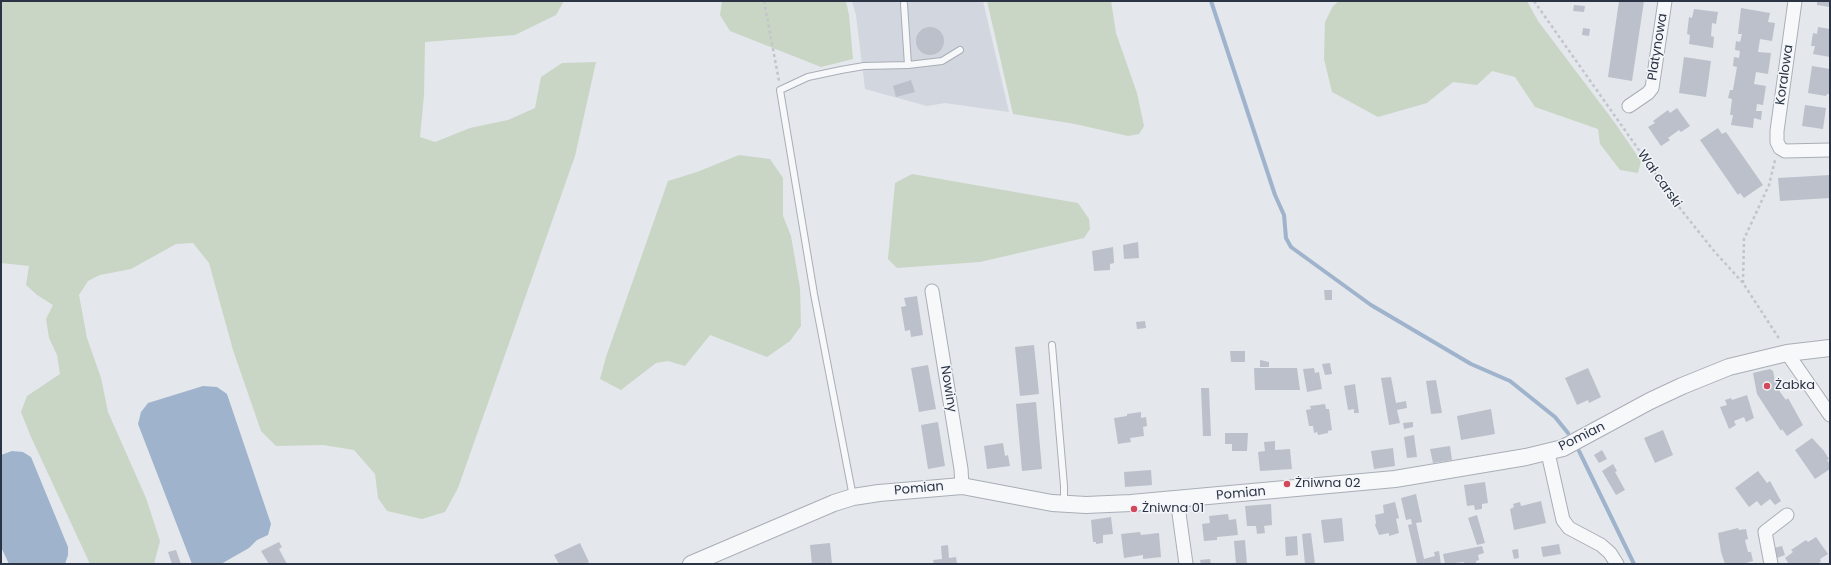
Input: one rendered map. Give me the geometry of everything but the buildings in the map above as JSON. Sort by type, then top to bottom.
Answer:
[{"type":"street","name":"Platynowa","points":[[1629,106],[1648,93],[1652,88],[1665,1]]},
{"type":"street","name":"Koralowa","points":[[1780,148],[1777,142],[1777,132],[1795,1]]},
{"type":"street","points":[[1780,148],[1785,151],[1800,152],[1830,150]]},
{"type":"street","name":"Nowiny","points":[[932,291],[961,469],[962,486]]},
{"type":"street","name":"Pomian","points":[[691,564],[816,510],[853,497],[901,490],[962,486],[1029,500],[1064,504],[1131,503],[1395,479],[1548,453],[1563,448],[1650,401],[1706,375],[1740,363],[1787,353],[1830,348]]},
{"type":"street","points":[[1787,353],[1830,415]]},
{"type":"street","points":[[1548,453],[1563,520],[1569,528],[1601,545],[1610,553],[1617,564]]},
{"type":"street","points":[[1177,499],[1186,564]]},
{"type":"street","points":[[1771,564],[1765,532],[1787,515]]},
{"type":"lane","points":[[904,4],[908,65]]},
{"type":"lane","points":[[853,497],[814,294],[780,90],[808,77],[841,70],[864,66],[908,65],[942,61],[960,50]]},
{"type":"lane","points":[[1052,345],[1064,486],[1064,504]]},
{"type":"path","points":[[764,1],[780,90]]},
{"type":"path","name":"Wał carski","points":[[1534,1],[1679,207],[1714,252],[1743,283],[1785,347],[1787,353]]},
{"type":"path","points":[[1743,283],[1744,239],[1769,185],[1771,174],[1780,148]]},
{"type":"shaded area","points":[[852,1],[983,1],[1009,112],[945,103],[927,106],[865,89],[856,15]]},
{"type":"green space","points":[[1,1],[564,1],[556,15],[515,35],[425,42],[424,95],[420,137],[435,142],[470,128],[508,120],[535,108],[541,77],[562,63],[596,62],[575,156],[458,488],[445,512],[422,519],[387,511],[378,498],[375,474],[354,450],[323,445],[276,446],[261,431],[233,350],[209,263],[193,243],[176,244],[131,269],[100,275],[88,281],[79,295],[87,338],[101,378],[108,412],[146,498],[160,541],[154,564],[90,564],[31,437],[21,412],[27,396],[60,374],[57,355],[49,338],[46,319],[53,305],[37,295],[26,285],[29,266],[1,263]]},
{"type":"green space","points":[[722,1],[846,1],[849,15],[853,59],[821,67],[730,31],[720,15]]},
{"type":"green space","points":[[987,1],[1111,1],[1116,33],[1137,93],[1144,126],[1139,134],[1128,136],[1075,124],[1013,114]]},
{"type":"green space","points":[[1339,1],[1527,1],[1538,21],[1615,123],[1641,161],[1638,173],[1620,170],[1600,144],[1598,129],[1535,107],[1515,77],[1492,71],[1477,85],[1453,82],[1427,103],[1378,117],[1332,92],[1324,59],[1325,22],[1333,6]]},
{"type":"green space","points":[[739,155],[770,159],[783,178],[783,216],[791,236],[800,288],[801,326],[790,341],[767,357],[710,335],[685,366],[668,361],[656,363],[621,390],[600,379],[606,357],[668,181],[697,172]]},
{"type":"green space","points":[[912,174],[1078,203],[1089,219],[1090,229],[1084,238],[980,262],[897,268],[888,259],[895,183]]},
{"type":"water","points":[[203,386],[217,387],[227,394],[271,524],[268,535],[257,540],[249,548],[221,564],[192,564],[138,424],[141,412],[148,403]]},
{"type":"water","points":[[12,451],[23,452],[31,457],[68,547],[68,555],[65,564],[9,564],[1,547],[1,455]]},
{"type":"waterway","points":[[1211,1],[1275,195],[1284,215],[1286,238],[1291,247],[1371,305],[1471,364],[1510,381],[1555,417],[1568,433]]},
{"type":"waterway","points":[[1579,451],[1634,564]]},
{"type":"place","name":"Żabka","points":[[1767,386]]},
{"type":"place","name":"Żniwna 02","points":[[1287,484]]},
{"type":"place","name":"Żniwna 01","points":[[1134,509]]}]
